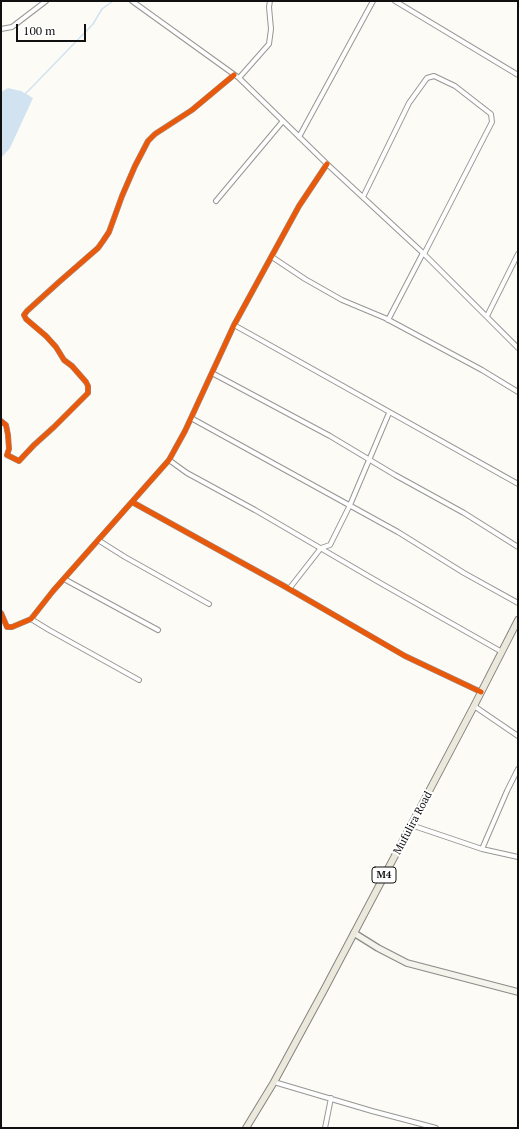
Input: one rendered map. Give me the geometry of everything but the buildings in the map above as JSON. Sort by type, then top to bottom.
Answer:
[{"type":"main road","name":"Mufulira Road","points":[[246,1128],[274,1082],[412,825],[518,620]]},
{"type":"street","points":[[1,29],[12,27],[46,1]]},
{"type":"street","points":[[132,1],[239,78],[327,164],[424,253],[518,348]]},
{"type":"street","points":[[239,78],[269,44],[271,29],[269,7],[270,1]]},
{"type":"street","points":[[300,137],[373,1]]},
{"type":"street","points":[[395,1],[518,75]]},
{"type":"street","points":[[1,421],[6,425],[8,435],[9,449],[7,455],[19,461],[37,441],[54,427],[88,393],[86,382],[72,366],[64,360],[56,347],[46,336],[24,315],[100,245],[109,232],[124,190],[148,141],[155,134],[192,110],[234,75]]},
{"type":"street","points":[[363,197],[409,103],[427,78],[434,76],[455,86],[491,114],[492,122],[388,320]]},
{"type":"street","points":[[216,201],[283,121]]},
{"type":"street","points":[[1,613],[7,626],[12,627],[31,619],[64,579],[169,460],[192,418],[234,325],[299,206],[327,164]]},
{"type":"street","points":[[487,316],[518,254]]},
{"type":"street","points":[[272,256],[305,279],[342,300],[388,320],[518,392]]},
{"type":"street","points":[[234,325],[518,484]]},
{"type":"street","points":[[212,373],[330,436],[395,475],[464,513],[518,547]]},
{"type":"street","points":[[289,589],[321,548],[330,545],[350,505],[389,412]]},
{"type":"street","points":[[192,418],[398,532],[518,603]]},
{"type":"street","points":[[169,460],[187,474],[255,510],[502,652]]},
{"type":"street","points":[[132,502],[289,589],[405,656],[481,692]]},
{"type":"street","points":[[98,540],[125,557],[209,604]]},
{"type":"street","points":[[64,579],[158,630]]},
{"type":"street","points":[[31,619],[139,680]]},
{"type":"street","points":[[474,706],[518,736]]},
{"type":"street","points":[[482,849],[518,769]]},
{"type":"street","points":[[412,825],[482,849],[518,857]]},
{"type":"street","points":[[354,933],[383,951],[407,963],[518,992]]},
{"type":"street","points":[[274,1082],[436,1128]]},
{"type":"street","points":[[325,1128],[331,1098]]},
{"type":"water","points":[[8,88],[21,91],[33,98],[10,148],[1,158],[1,92]]},
{"type":"waterway","points":[[25,94],[93,24],[102,9],[113,1]]},
{"type":"cycle path","points":[[1,421],[6,425],[8,435],[9,449],[7,455],[19,461],[88,393],[88,386],[86,382],[72,366],[64,360],[56,347],[46,336],[26,319],[24,315],[98,248],[103,241],[109,232],[122,196],[148,141],[155,134],[192,110],[234,75]]},
{"type":"cycle path","points":[[1,613],[7,627],[12,627],[31,619],[53,591],[169,460],[185,431],[234,325],[299,206],[327,164]]},
{"type":"cycle path","points":[[132,502],[284,586],[405,656],[481,692]]}]
